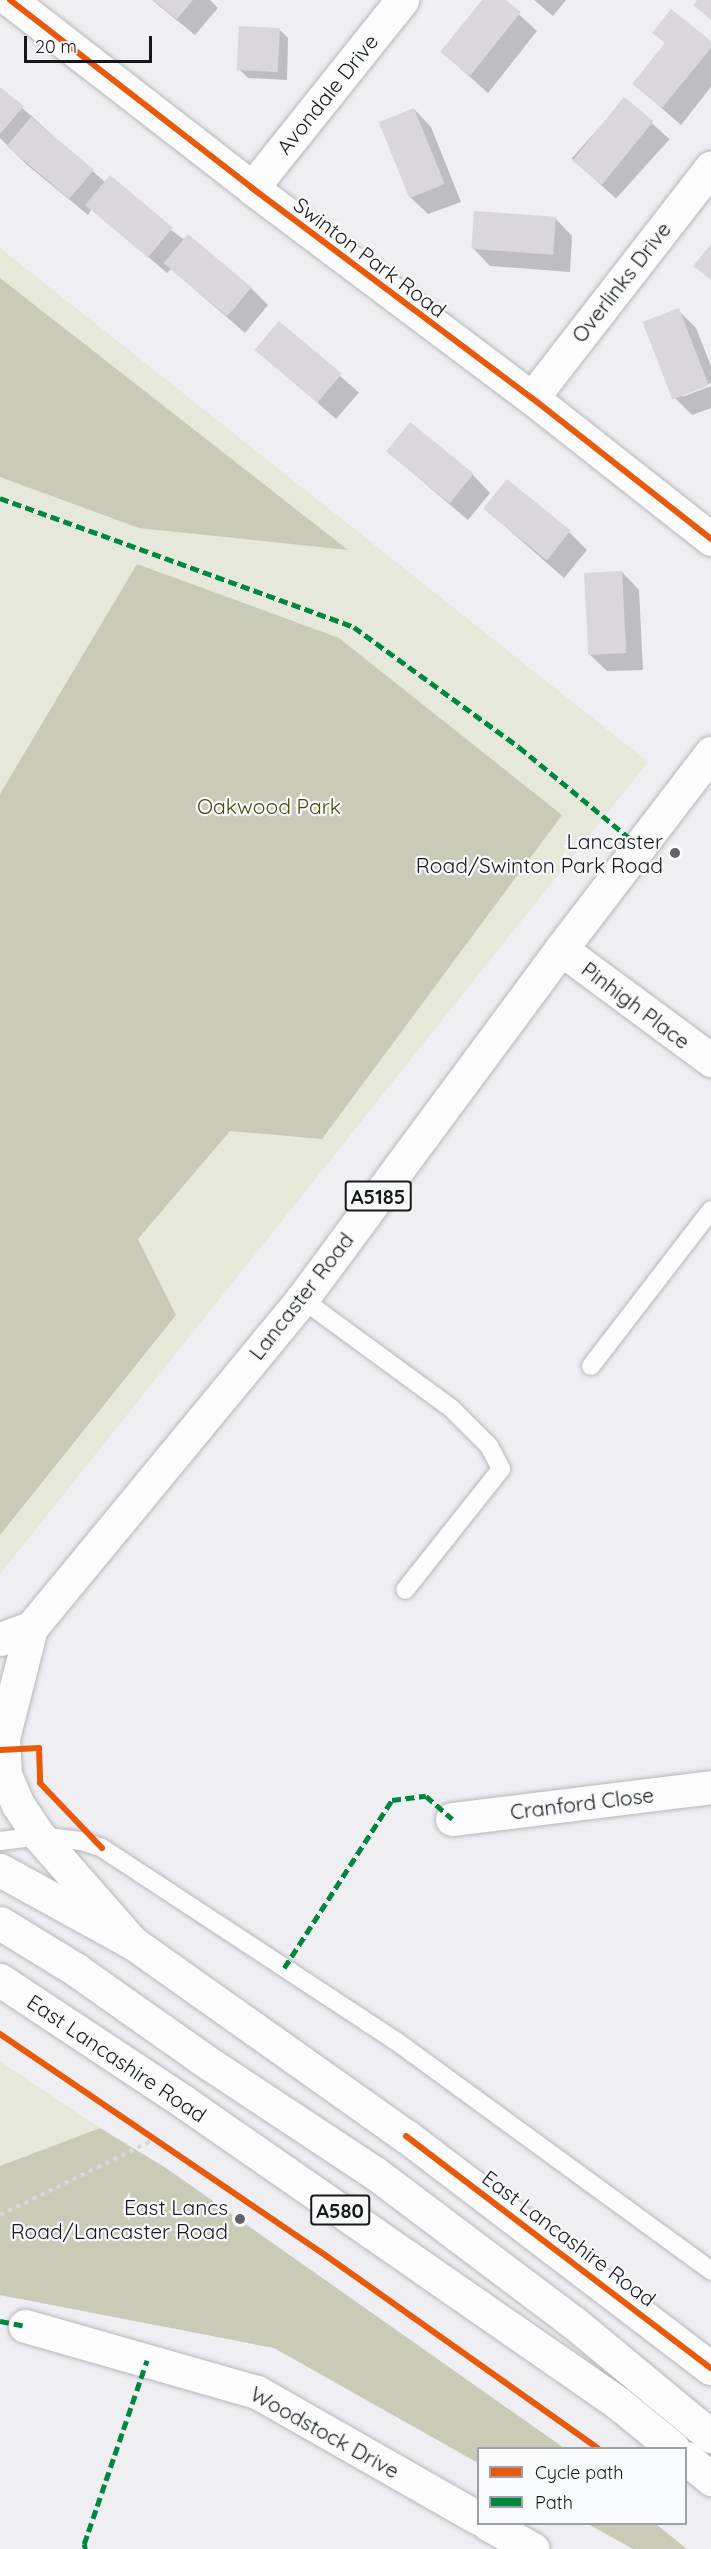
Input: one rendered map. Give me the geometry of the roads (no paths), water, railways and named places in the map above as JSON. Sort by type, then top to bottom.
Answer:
[{"type":"main road","name":"Swinton Park Road","points":[[10,0],[252,188],[532,398],[711,539]]},
{"type":"main road","name":"Avondale Drive","points":[[252,188],[402,0]]},
{"type":"main road","name":"Overlinks Drive","points":[[532,398],[711,167]]},
{"type":"main road","name":"Lancaster Road","points":[[0,1690],[22,1665],[31,1628],[302,1299],[561,949],[711,753]]},
{"type":"main road","name":"Pinhigh Place","points":[[561,949],[711,1060]]},
{"type":"main road","points":[[0,1639],[31,1628]]},
{"type":"main road","points":[[22,1665],[3,1738],[5,1775],[18,1805],[39,1836],[133,1943]]},
{"type":"main road","name":"Cranford Close","points":[[452,1819],[711,1787]]},
{"type":"main road","name":"East Lancashire Road","points":[[0,1870],[133,1943],[406,2136],[711,2368]]},
{"type":"main road","points":[[0,1923],[75,1969],[201,2058],[375,2173],[573,2322],[711,2436]]},
{"type":"main road","name":"East Lancashire Road","points":[[0,1980],[184,2102],[618,2403],[672,2447]]},
{"type":"main road","name":"Woodstock Drive","points":[[25,2326],[257,2392],[477,2517]]},
{"type":"main road","points":[[687,2459],[711,2479]]},
{"type":"main road","points":[[491,2525],[533,2549]]},
{"type":"lane","points":[[591,1366],[711,1210]]},
{"type":"lane","points":[[302,1299],[451,1408],[489,1446],[501,1469],[405,1590]]},
{"type":"lane","points":[[0,1841],[39,1836],[81,1841],[102,1848],[396,2041],[711,2271]]},
{"type":"place","name":"Lancaster Road/Swinton Park Road","points":[[675,853]]},
{"type":"place","name":"East Lancs Road/Lancaster Road","points":[[240,2219]]},
{"type":"park label","name":"Oakwood Park","points":[[269,806]]}]
